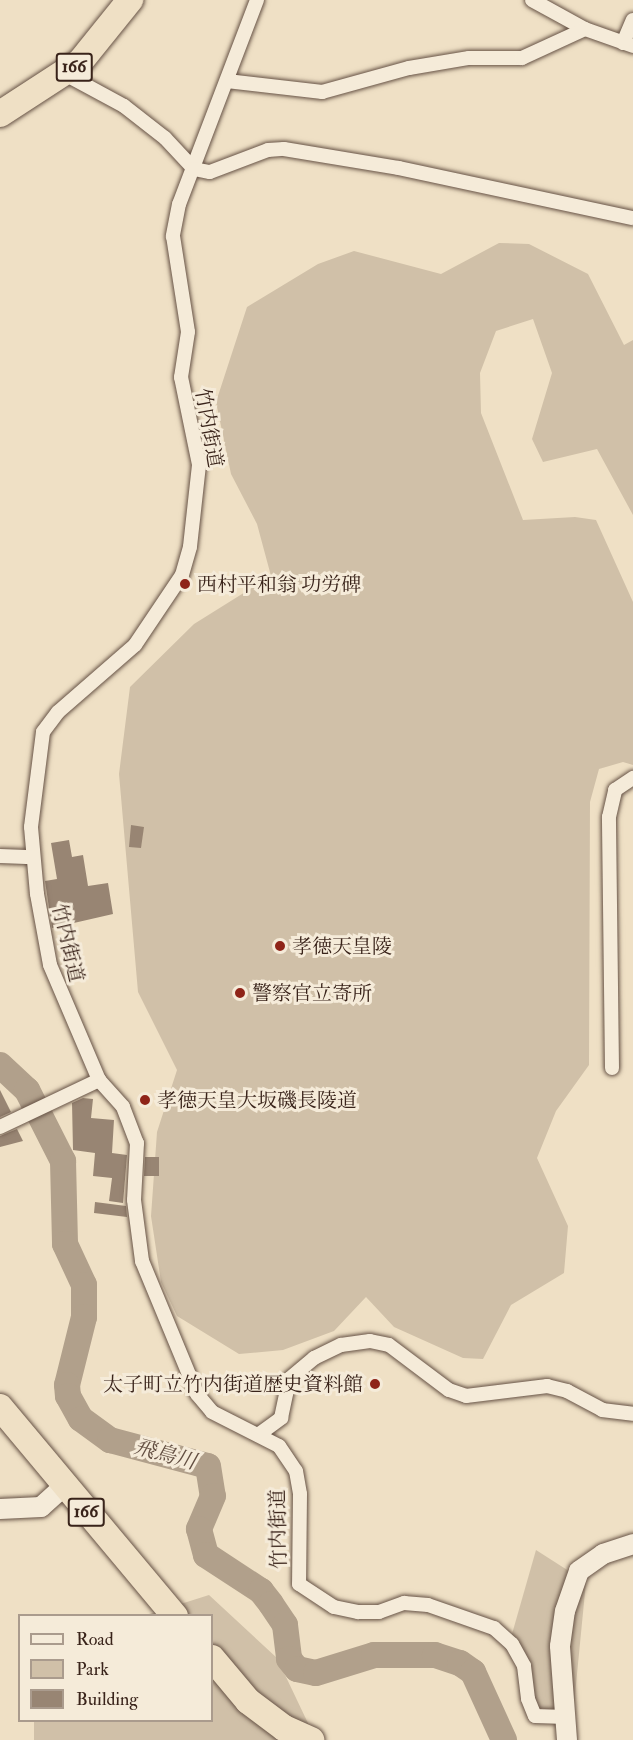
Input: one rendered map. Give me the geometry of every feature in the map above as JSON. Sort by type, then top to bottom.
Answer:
[{"type":"highway","name":"166","points":[[0,114],[65,74],[109,31],[130,0]]},
{"type":"highway","name":"166","points":[[3,1416],[173,1614]]},
{"type":"highway","points":[[213,1659],[248,1701],[284,1728],[311,1740]]},
{"type":"street","name":"竹内街道","points":[[257,0],[179,204],[173,236],[188,332],[181,377],[199,465],[190,547],[182,575],[135,645],[58,712],[43,732],[31,827],[33,857],[53,975],[99,1080],[123,1107],[137,1143],[134,1200],[142,1261],[197,1394],[213,1412],[279,1446],[296,1472],[300,1494],[299,1584],[334,1607],[358,1612],[379,1612],[404,1603],[428,1605],[494,1628],[512,1644],[524,1666],[528,1699],[535,1716],[566,1717]]},
{"type":"street","points":[[537,1],[585,29],[628,44],[633,20]]},
{"type":"street","points":[[227,81],[333,91],[410,68],[469,58],[522,58],[585,29]]},
{"type":"street","points":[[65,74],[124,106],[165,138],[194,169],[210,172],[268,150],[284,149],[399,168],[633,219]]},
{"type":"street","points":[[612,1068],[609,817],[615,790],[633,778]]},
{"type":"street","points":[[0,856],[33,857]]},
{"type":"street","points":[[0,1127],[99,1080]]},
{"type":"street","points":[[258,1434],[280,1418],[289,1380],[314,1358],[341,1345],[370,1341],[389,1345],[449,1390],[466,1396],[547,1386],[567,1390],[602,1410],[633,1414]]},
{"type":"street","points":[[0,1509],[41,1507],[64,1486]]},
{"type":"street","points":[[567,1740],[560,1646],[565,1611],[579,1571],[603,1554],[633,1544]]},
{"type":"green space","points":[[499,243],[529,244],[588,274],[624,345],[633,340],[633,515],[597,449],[543,462],[532,439],[552,373],[533,319],[496,331],[480,373],[481,413],[523,520],[575,517],[596,520],[633,602],[633,765],[623,762],[599,769],[590,802],[589,1065],[556,1111],[537,1158],[568,1226],[564,1273],[511,1305],[483,1359],[463,1358],[394,1327],[366,1297],[334,1331],[283,1350],[239,1354],[177,1316],[161,1282],[151,1216],[157,1132],[177,1070],[138,992],[119,774],[130,687],[194,624],[271,576],[257,524],[231,474],[216,402],[247,307],[318,264],[354,251],[441,274]]},
{"type":"green space","points":[[536,1550],[586,1582],[573,1715],[522,1704],[512,1634]]},
{"type":"green space","points":[[209,1595],[277,1658],[316,1740],[34,1740],[34,1722],[213,1722],[213,1614],[149,1614]]},
{"type":"building","points":[[131,825],[144,827],[141,848],[129,847]]},
{"type":"building","points":[[69,840],[72,857],[83,855],[88,886],[108,883],[113,914],[52,928],[45,881],[57,879],[51,843]]},
{"type":"building","points":[[0,1090],[11,1112],[0,1117]]},
{"type":"building","points":[[83,1098],[93,1099],[91,1118],[114,1120],[112,1153],[127,1155],[123,1203],[109,1201],[112,1178],[93,1176],[95,1153],[73,1150],[72,1103]]},
{"type":"building","points":[[17,1129],[23,1141],[0,1147],[0,1136]]},
{"type":"building","points":[[145,1157],[159,1157],[159,1176],[144,1176]]},
{"type":"building","points":[[95,1202],[126,1206],[127,1217],[94,1213]]},
{"type":"waterway","name":"飛鳥川","points":[[0,1065],[27,1090],[63,1161],[65,1244],[84,1285],[84,1317],[67,1385],[68,1396],[81,1419],[110,1440],[208,1466],[213,1496],[199,1529],[206,1555],[261,1591],[285,1625],[289,1659],[297,1669],[316,1673],[374,1655],[435,1655],[460,1663],[473,1672],[504,1740]]},
{"type":"place","name":"西村平和翁 功労碑","points":[[185,584]]},
{"type":"place","name":"孝徳天皇陵","points":[[280,946]]},
{"type":"place","name":"警察官立寄所","points":[[240,993]]},
{"type":"place","name":"孝徳天皇大坂磯長陵道","points":[[145,1100]]},
{"type":"place","name":"太子町立竹内街道歴史資料館","points":[[375,1384]]}]
